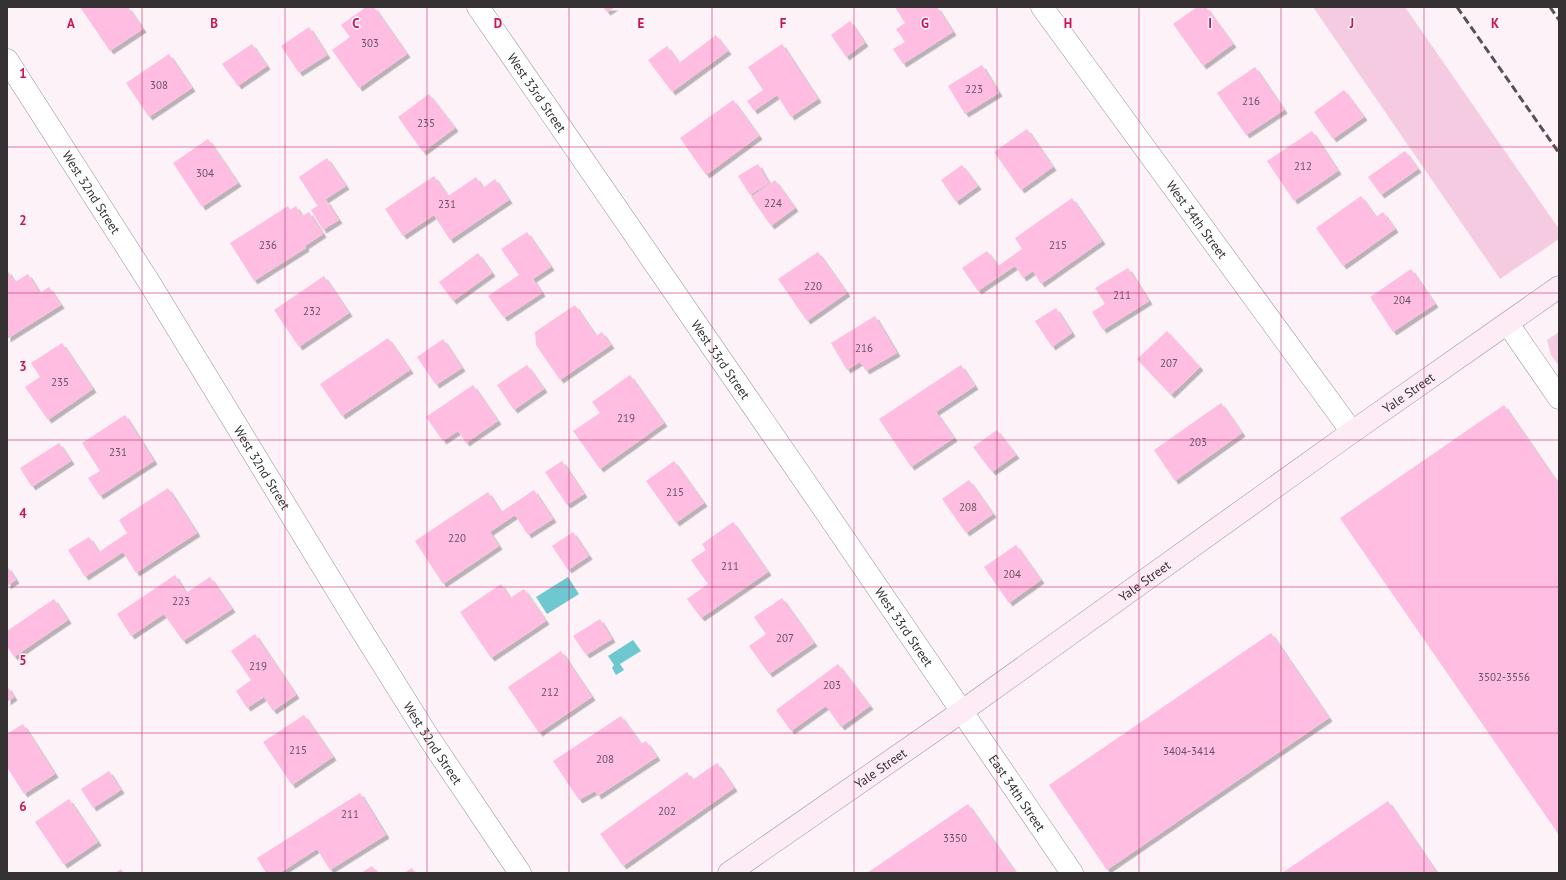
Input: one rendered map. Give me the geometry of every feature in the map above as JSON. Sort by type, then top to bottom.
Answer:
[{"type":"main road","name":"Yale Street","points":[[729,873],[962,712],[1352,432],[1559,287]]},
{"type":"street","name":"West 33rd Street","points":[[478,7],[962,712]]},
{"type":"street","name":"West 34th Street","points":[[1042,7],[1352,432]]},
{"type":"street","name":"West 32nd Street","points":[[7,60],[149,282],[425,732],[520,873]]},
{"type":"street","points":[[1508,324],[1559,398]]},
{"type":"street","name":"East 34th Street","points":[[962,712],[1072,873]]},
{"type":"shaded area","points":[[1313,7],[1405,7],[1559,229],[1559,239],[1500,279]]},
{"type":"shaded area","points":[[1559,332],[1559,366],[1551,355],[1547,340]]},
{"type":"water","points":[[568,577],[579,594],[547,614],[536,597]]},
{"type":"water","points":[[633,640],[641,651],[620,664],[624,670],[616,675],[612,668],[614,665],[608,656]]},
{"type":"building","points":[[80,7],[128,7],[143,29],[110,51]]},
{"type":"building","points":[[366,7],[374,7],[407,54],[359,88],[332,50],[350,37],[341,25]]},
{"type":"building","points":[[603,7],[615,7],[607,12]]},
{"type":"building","points":[[895,7],[937,7],[953,32],[903,64],[893,49],[905,42],[896,29],[905,23]]},
{"type":"building","points":[[1197,7],[1206,7],[1233,44],[1203,66],[1173,24]]},
{"type":"building","points":[[850,21],[865,43],[846,57],[831,35]]},
{"type":"building","points":[[309,27],[327,55],[299,73],[281,46]]},
{"type":"building","points":[[716,35],[728,51],[672,92],[648,60],[667,46],[679,63]]},
{"type":"building","points":[[252,44],[267,66],[238,86],[222,64]]},
{"type":"building","points":[[782,44],[818,99],[791,117],[777,95],[754,111],[747,101],[763,90],[748,67]]},
{"type":"building","points":[[169,54],[192,88],[149,117],[126,83]]},
{"type":"building","points":[[982,65],[999,93],[965,114],[948,86]]},
{"type":"building","points":[[1255,67],[1284,110],[1246,135],[1217,93]]},
{"type":"building","points":[[1344,90],[1364,117],[1333,139],[1314,112]]},
{"type":"building","points":[[429,94],[455,128],[423,152],[398,117]]},
{"type":"building","points":[[733,100],[759,136],[706,175],[680,138]]},
{"type":"building","points":[[1027,129],[1053,167],[1021,190],[994,152]]},
{"type":"building","points":[[1312,131],[1338,171],[1294,201],[1267,161]]},
{"type":"building","points":[[208,139],[238,183],[202,207],[173,163]]},
{"type":"building","points":[[1405,151],[1418,169],[1381,195],[1368,177]]},
{"type":"building","points":[[327,158],[346,186],[317,205],[299,177]]},
{"type":"building","points":[[758,164],[769,183],[750,195],[738,176]]},
{"type":"building","points":[[962,165],[978,186],[956,202],[941,180]]},
{"type":"building","points":[[434,176],[448,196],[476,177],[483,188],[495,179],[509,200],[450,240],[434,215],[403,236],[385,209]]},
{"type":"building","points":[[775,180],[795,208],[771,226],[751,197]]},
{"type":"building","points":[[1361,196],[1376,217],[1383,212],[1395,229],[1343,266],[1316,228]]},
{"type":"building","points":[[1072,198],[1102,241],[1041,284],[1033,271],[1023,278],[1015,266],[978,291],[962,268],[987,251],[998,266],[1022,249],[1015,238]]},
{"type":"building","points":[[326,200],[339,220],[323,230],[311,210]]},
{"type":"building","points":[[288,206],[290,210],[296,206],[302,216],[309,212],[323,234],[305,246],[306,248],[254,281],[230,243]]},
{"type":"building","points":[[527,232],[551,267],[533,279],[542,293],[504,318],[488,296],[519,275],[501,249]]},
{"type":"building","points":[[818,252],[847,293],[807,321],[778,279]]},
{"type":"building","points":[[478,253],[492,273],[453,301],[439,282]]},
{"type":"building","points":[[1128,268],[1149,301],[1103,330],[1092,312],[1105,304],[1095,288]]},
{"type":"building","points":[[1411,269],[1435,304],[1393,332],[1370,297]]},
{"type":"building","points":[[7,270],[15,282],[28,274],[40,293],[49,287],[61,305],[7,339]]},
{"type":"building","points":[[324,276],[349,313],[299,347],[274,310]]},
{"type":"building","points":[[575,305],[596,336],[602,332],[611,345],[560,380],[536,345],[535,332]]},
{"type":"building","points":[[1056,308],[1072,333],[1052,347],[1035,321]]},
{"type":"building","points":[[875,316],[897,353],[866,371],[860,362],[847,370],[831,343]]},
{"type":"building","points":[[1167,331],[1200,367],[1171,395],[1137,359]]},
{"type":"building","points":[[388,338],[410,370],[342,416],[320,384]]},
{"type":"building","points":[[443,339],[462,368],[436,385],[417,357]]},
{"type":"building","points":[[62,343],[93,389],[48,420],[25,387],[40,377],[31,363]]},
{"type":"building","points":[[527,365],[544,389],[514,410],[497,385]]},
{"type":"building","points":[[961,365],[975,386],[936,412],[954,438],[911,467],[879,419]]},
{"type":"building","points":[[630,375],[664,423],[600,469],[573,431],[600,413],[592,402]]},
{"type":"building","points":[[473,385],[498,421],[466,443],[458,431],[443,441],[426,417]]},
{"type":"building","points":[[1221,403],[1242,433],[1175,481],[1154,450]]},
{"type":"building","points":[[1504,405],[1559,485],[1559,835],[1340,518]]},
{"type":"building","points":[[125,415],[154,461],[100,496],[88,478],[100,471],[82,443]]},
{"type":"building","points":[[997,430],[1016,455],[992,472],[973,447]]},
{"type":"building","points":[[59,443],[71,461],[32,487],[20,468]]},
{"type":"building","points":[[562,461],[584,494],[567,505],[545,472]]},
{"type":"building","points":[[674,461],[704,503],[676,523],[646,481]]},
{"type":"building","points":[[969,480],[993,514],[966,533],[942,499]]},
{"type":"building","points":[[168,488],[197,533],[136,573],[123,552],[85,577],[68,550],[89,537],[99,552],[127,533],[119,520]]},
{"type":"building","points":[[534,490],[553,519],[528,535],[515,515],[490,532],[499,546],[443,584],[415,541],[488,492],[501,512]]},
{"type":"building","points":[[733,522],[768,572],[701,618],[687,599],[708,584],[691,560],[706,550],[702,544]]},
{"type":"building","points":[[573,532],[589,556],[568,570],[552,546]]},
{"type":"building","points":[[1016,545],[1041,580],[1009,603],[984,567]]},
{"type":"building","points":[[7,566],[16,580],[7,586]]},
{"type":"building","points":[[175,575],[186,593],[210,577],[232,609],[183,641],[164,614],[131,636],[117,614]]},
{"type":"building","points":[[501,584],[510,598],[524,589],[546,621],[491,658],[460,612]]},
{"type":"building","points":[[782,598],[814,643],[769,674],[749,646],[766,634],[754,617]]},
{"type":"building","points":[[54,599],[68,620],[14,657],[7,646],[7,631]]},
{"type":"building","points":[[600,619],[612,639],[586,655],[573,636]]},
{"type":"building","points":[[1271,633],[1329,718],[1107,870],[1049,785]]},
{"type":"building","points":[[255,634],[296,695],[273,711],[264,697],[247,708],[236,691],[251,680],[231,651]]},
{"type":"building","points":[[561,651],[592,697],[539,733],[508,687]]},
{"type":"building","points":[[838,664],[870,706],[841,727],[826,706],[791,731],[776,710]]},
{"type":"building","points":[[7,686],[14,697],[7,702]]},
{"type":"building","points":[[304,715],[333,757],[292,785],[263,742]]},
{"type":"building","points":[[621,716],[641,744],[646,741],[657,757],[598,796],[595,791],[579,800],[553,761]]},
{"type":"building","points":[[23,724],[55,774],[24,794],[7,767],[7,734]]},
{"type":"building","points":[[717,763],[734,788],[623,866],[600,834],[687,772],[692,780]]},
{"type":"building","points":[[109,771],[121,790],[93,808],[81,789]]},
{"type":"building","points":[[360,793],[386,835],[330,870],[317,849],[280,873],[266,873],[257,858]]},
{"type":"building","points":[[69,799],[98,842],[64,865],[35,822]]},
{"type":"building","points":[[1388,801],[1437,873],[1282,873]]},
{"type":"building","points":[[968,804],[1016,873],[867,873]]},
{"type":"building","points":[[372,866],[377,873],[361,873]]},
{"type":"building","points":[[412,868],[415,873],[404,873]]},
{"type":"building","points":[[121,869],[124,873],[115,873]]},
{"type":"railway","points":[[1457,7],[1559,153]]},
{"type":"railway","points":[[1550,7],[1559,20]]}]
